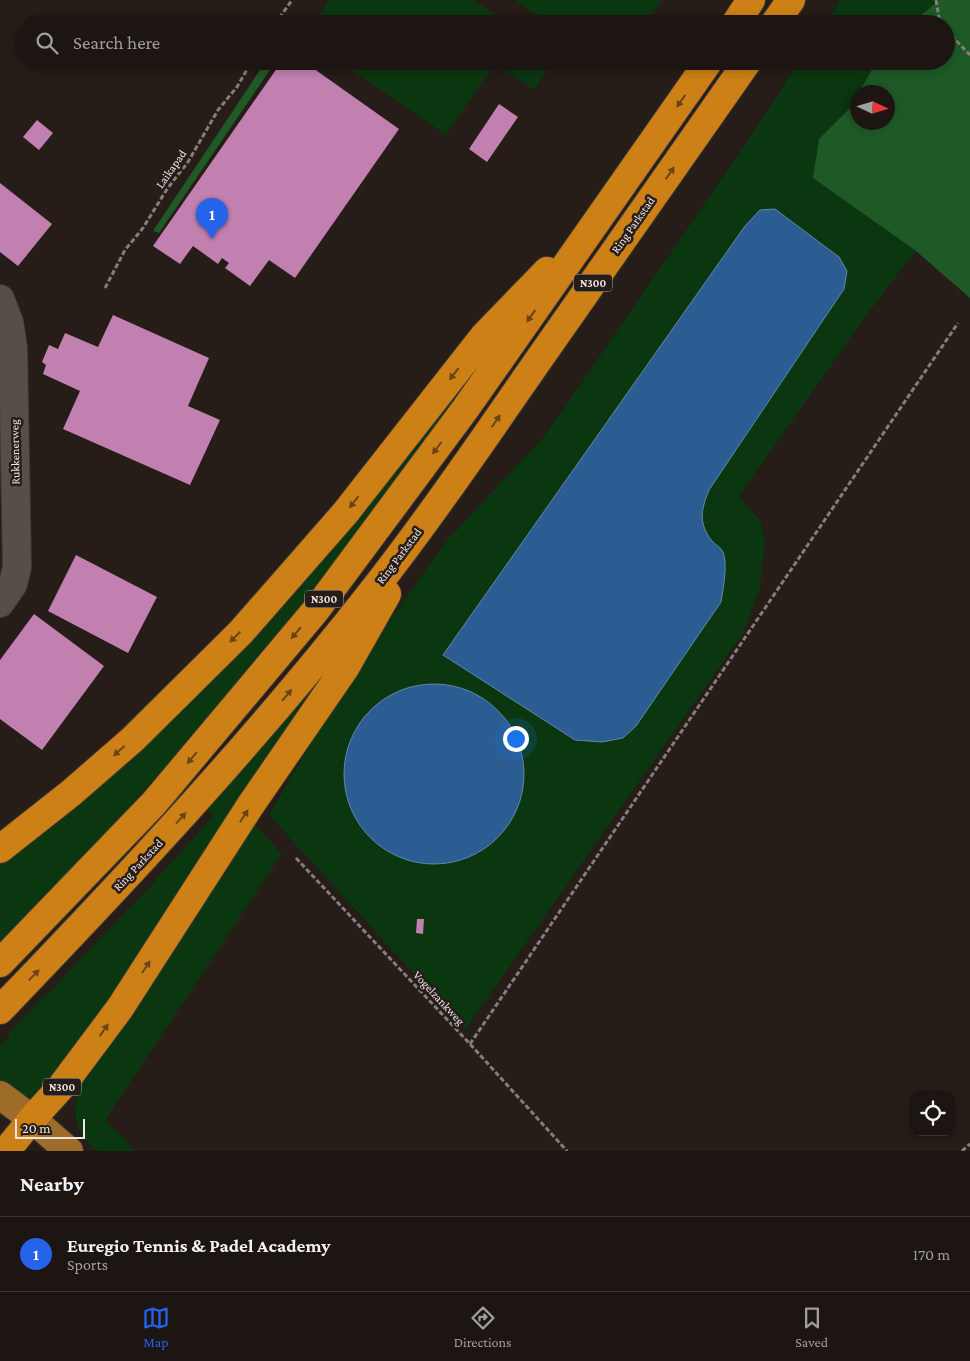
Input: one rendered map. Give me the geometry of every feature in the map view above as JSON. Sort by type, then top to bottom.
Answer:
[{"type":"highway","points":[[741,15],[751,0]]},
{"type":"highway","points":[[780,15],[791,0]]},
{"type":"highway","name":"N300","points":[[0,962],[154,803],[316,610],[466,408],[703,70]]},
{"type":"highway","name":"Ring Parkstad","points":[[0,1010],[189,810],[368,598],[438,504],[742,70]]},
{"type":"highway","name":"N300","points":[[0,848],[72,793],[133,739],[241,632],[346,512],[484,336],[610,204]]},
{"type":"highway","name":"N300","points":[[7,1147],[61,1087],[120,1008],[250,806],[345,668],[438,504]]},
{"type":"main road","points":[[0,1095],[32,1119],[69,1151]]},
{"type":"street","name":"Rukkenerweg","points":[[0,298],[9,322],[13,348],[17,567],[13,584],[0,603]]},
{"type":"path","points":[[281,15],[292,0]]},
{"type":"path","points":[[936,0],[938,15]]},
{"type":"path","points":[[955,39],[970,55]]},
{"type":"path","name":"Laikapad","points":[[105,288],[125,250],[143,228],[167,190],[188,162],[218,110],[238,87],[247,70]]},
{"type":"path","points":[[470,1044],[958,323]]},
{"type":"path","name":"Vogelzankweg","points":[[296,858],[567,1151]]},
{"type":"path","points":[[962,1151],[970,1144]]},
{"type":"green space","points":[[329,0],[474,0],[496,15],[319,15]]},
{"type":"green space","points":[[515,0],[663,0],[650,15],[536,15]]},
{"type":"green space","points":[[840,0],[939,0],[922,15],[831,15]]},
{"type":"green space","points":[[939,0],[970,0],[970,298],[916,251],[813,178],[819,139],[850,108],[850,130],[895,130],[895,85],[863,85],[872,70],[955,70],[955,15],[922,15]]},
{"type":"green space","points":[[260,70],[270,70],[159,233],[153,231]]},
{"type":"green space","points":[[352,70],[491,70],[446,135]]},
{"type":"green space","points":[[505,70],[547,70],[534,90]]},
{"type":"green space","points":[[794,70],[872,70],[863,85],[850,85],[850,108],[819,139],[814,177],[916,251],[868,313],[739,496],[760,520],[765,541],[760,588],[742,635],[465,1030],[269,815],[350,676],[448,539],[544,437]]},
{"type":"green space","points":[[494,344],[353,538],[264,651],[135,800],[0,944],[0,863],[70,805]]},
{"type":"green space","points":[[334,661],[140,964],[31,1105],[0,1083],[0,1045],[10,1036],[8,1034],[11,1030],[165,870],[214,815],[207,811]]},
{"type":"green space","points":[[253,823],[282,854],[105,1120],[136,1151],[97,1151],[82,1134],[76,1118],[76,1100],[82,1078]]},
{"type":"water","points":[[775,209],[839,257],[847,271],[844,289],[709,490],[702,516],[704,528],[712,541],[722,551],[724,557],[725,577],[721,602],[636,726],[623,738],[602,742],[575,740],[443,655],[745,226],[760,210]]},
{"type":"water","points":[[434,684],[452,686],[468,691],[484,699],[498,710],[509,724],[517,740],[522,756],[524,774],[522,792],[517,808],[509,824],[498,838],[484,849],[468,857],[452,862],[434,864],[416,862],[400,857],[384,849],[370,838],[359,824],[351,808],[346,792],[344,774],[346,756],[351,740],[359,724],[370,710],[384,699],[400,691],[416,686]]},
{"type":"building","points":[[276,70],[316,70],[399,129],[295,278],[269,260],[250,286],[225,268],[229,263],[222,258],[218,264],[193,246],[180,264],[153,246]]},
{"type":"building","points":[[499,104],[518,117],[487,162],[469,149]]},
{"type":"building","points":[[37,120],[53,133],[39,150],[23,137]]},
{"type":"building","points":[[0,183],[52,224],[18,266],[0,252]]},
{"type":"building","points":[[113,315],[209,358],[188,406],[220,420],[190,485],[63,429],[80,391],[43,374],[46,365],[42,362],[49,345],[58,349],[65,333],[98,347]]},
{"type":"building","points":[[76,555],[157,597],[128,653],[48,611]]},
{"type":"building","points":[[34,614],[104,666],[42,750],[0,719],[0,660]]},
{"type":"building","points":[[417,919],[424,919],[423,934],[416,933]]},
{"type":"place","name":"Euregio Tennis & Padel Academy","points":[[212,239]]}]
